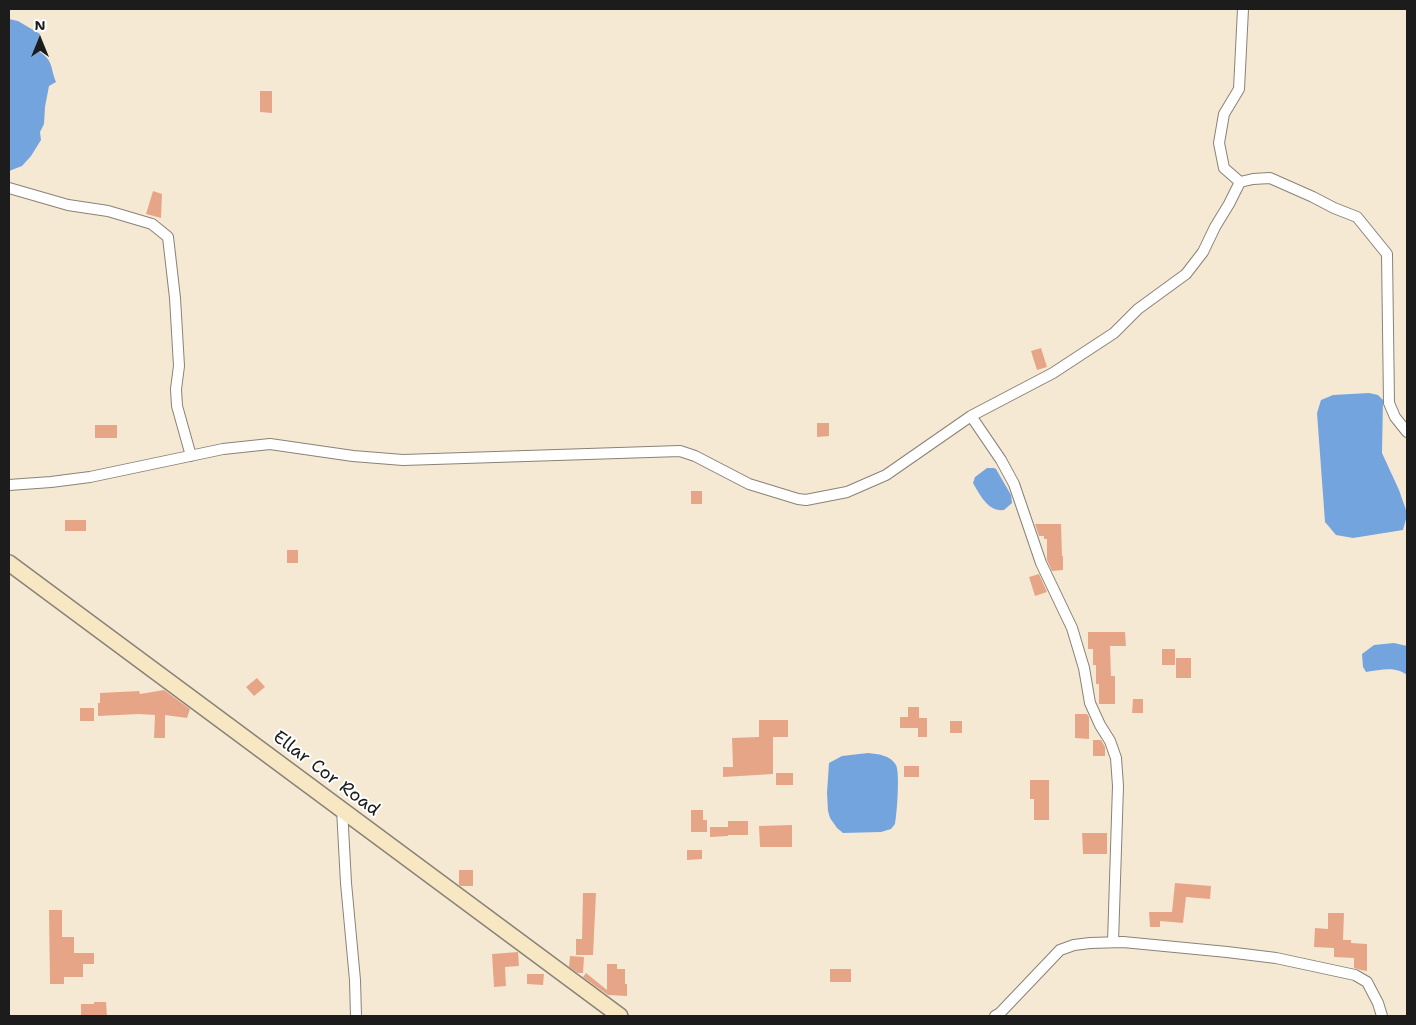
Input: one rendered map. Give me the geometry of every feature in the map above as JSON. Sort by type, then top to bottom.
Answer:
[{"type":"main road","name":"Ellar Cor Road","points":[[9,563],[620,1016]]},
{"type":"street","points":[[1240,182],[1224,168],[1219,143],[1224,114],[1239,90],[1243,9]]},
{"type":"street","points":[[1240,182],[1270,178],[1357,217],[1387,254],[1389,403],[1395,417],[1407,432]]},
{"type":"street","points":[[9,485],[90,477],[223,449],[270,444],[353,456],[402,460],[680,451],[695,456],[749,484],[789,497],[806,500],[847,492],[886,475],[971,416],[1054,373],[1114,333],[1138,308],[1186,274],[1203,252],[1240,182]]},
{"type":"street","points":[[9,188],[68,206],[108,211],[152,224],[168,237],[175,298],[179,366],[176,389],[177,406],[191,456]]},
{"type":"street","points":[[971,416],[1001,460],[1014,484],[1041,563],[1072,628],[1084,668],[1090,703],[1110,741],[1116,758],[1118,786],[1112,942]]},
{"type":"street","points":[[342,809],[356,1016]]},
{"type":"street","points":[[995,1016],[1060,950],[1074,945],[1112,942],[1276,958],[1355,975],[1367,982],[1378,1003],[1382,1016]]},
{"type":"water","points":[[9,19],[18,21],[40,34],[40,52],[50,62],[56,82],[49,86],[44,124],[40,132],[41,140],[22,166],[9,171]]},
{"type":"water","points":[[1369,393],[1378,395],[1383,400],[1382,453],[1399,490],[1406,510],[1406,519],[1403,530],[1353,538],[1336,535],[1325,522],[1317,413],[1321,400],[1333,395]]},
{"type":"water","points":[[987,468],[996,469],[1011,495],[1012,503],[1004,510],[998,510],[989,506],[973,483],[975,477]]},
{"type":"water","points":[[1394,643],[1407,646],[1407,675],[1398,670],[1366,672],[1363,667],[1362,654],[1374,645]]},
{"type":"water","points":[[868,753],[887,757],[896,765],[898,784],[895,824],[891,829],[881,832],[843,833],[830,818],[828,811],[829,763],[842,756]]},
{"type":"building","points":[[260,91],[272,91],[272,113],[260,112]]},
{"type":"building","points":[[153,191],[162,194],[161,218],[146,214]]},
{"type":"building","points":[[1041,348],[1047,367],[1037,370],[1031,351]]},
{"type":"building","points":[[817,423],[829,423],[829,436],[817,437]]},
{"type":"building","points":[[95,425],[117,425],[117,438],[95,438]]},
{"type":"building","points":[[691,491],[702,491],[702,504],[691,504]]},
{"type":"building","points":[[65,520],[86,520],[86,531],[65,531]]},
{"type":"building","points":[[1035,524],[1061,524],[1063,570],[1052,571],[1047,560],[1047,539],[1044,539],[1044,536],[1039,536]]},
{"type":"building","points":[[287,550],[298,550],[298,563],[287,563]]},
{"type":"building","points":[[1039,574],[1047,592],[1035,596],[1029,577]]},
{"type":"building","points":[[1088,632],[1125,632],[1126,646],[1110,646],[1111,676],[1115,676],[1115,704],[1099,704],[1099,684],[1096,684],[1096,665],[1093,665],[1093,649],[1088,649]]},
{"type":"building","points":[[1162,649],[1175,649],[1175,665],[1162,665]]},
{"type":"building","points":[[1176,658],[1191,658],[1191,678],[1176,678]]},
{"type":"building","points":[[257,678],[265,687],[254,696],[246,687]]},
{"type":"building","points":[[164,690],[190,709],[187,718],[165,715],[165,738],[154,738],[155,715],[98,716],[100,693],[139,691],[140,694]]},
{"type":"building","points":[[1133,699],[1143,699],[1143,713],[1132,713]]},
{"type":"building","points":[[908,707],[919,707],[919,718],[927,718],[927,737],[918,737],[918,728],[900,728],[900,717],[908,717]]},
{"type":"building","points":[[80,708],[94,708],[94,721],[80,721]]},
{"type":"building","points":[[1075,714],[1087,714],[1089,717],[1089,739],[1075,738]]},
{"type":"building","points":[[759,720],[788,720],[788,737],[773,737],[773,774],[723,777],[723,767],[733,767],[732,738],[759,737]]},
{"type":"building","points":[[950,721],[962,721],[962,733],[950,733]]},
{"type":"building","points":[[1093,740],[1101,740],[1105,747],[1105,756],[1093,756]]},
{"type":"building","points":[[904,766],[919,766],[919,777],[904,777]]},
{"type":"building","points":[[776,773],[793,773],[793,785],[776,785]]},
{"type":"building","points":[[1030,780],[1049,780],[1049,820],[1034,820],[1034,799],[1030,799]]},
{"type":"building","points":[[691,810],[703,810],[703,820],[707,820],[707,832],[691,832]]},
{"type":"building","points":[[728,821],[748,821],[748,835],[728,835]]},
{"type":"building","points":[[792,825],[792,847],[760,847],[759,826]]},
{"type":"building","points":[[710,827],[728,827],[728,836],[710,837]]},
{"type":"building","points":[[1082,833],[1107,833],[1107,854],[1083,854]]},
{"type":"building","points":[[687,850],[702,850],[702,859],[687,860]]},
{"type":"building","points":[[459,870],[473,870],[473,886],[459,885]]},
{"type":"building","points":[[1175,883],[1211,886],[1210,899],[1186,897],[1183,923],[1160,921],[1160,927],[1150,927],[1149,912],[1172,912]]},
{"type":"building","points":[[583,893],[596,893],[593,955],[576,955],[576,939],[582,939]]},
{"type":"building","points":[[49,910],[62,910],[62,937],[74,937],[74,953],[94,953],[94,964],[83,964],[83,977],[64,977],[64,984],[50,984]]},
{"type":"building","points":[[1328,913],[1344,913],[1343,940],[1351,940],[1351,943],[1367,944],[1367,971],[1354,968],[1354,958],[1334,957],[1334,948],[1314,947],[1315,928],[1328,929]]},
{"type":"building","points":[[518,952],[519,966],[505,967],[506,986],[494,987],[492,954]]},
{"type":"building","points":[[570,956],[584,957],[583,973],[578,973],[569,967]]},
{"type":"building","points":[[607,964],[617,964],[617,969],[625,969],[627,996],[608,995],[583,977],[586,973],[607,990]]},
{"type":"building","points":[[830,969],[851,969],[851,982],[830,982]]},
{"type":"building","points":[[527,974],[544,974],[543,985],[527,984]]},
{"type":"building","points":[[94,1002],[106,1002],[107,1016],[81,1016],[81,1004],[94,1004]]}]
